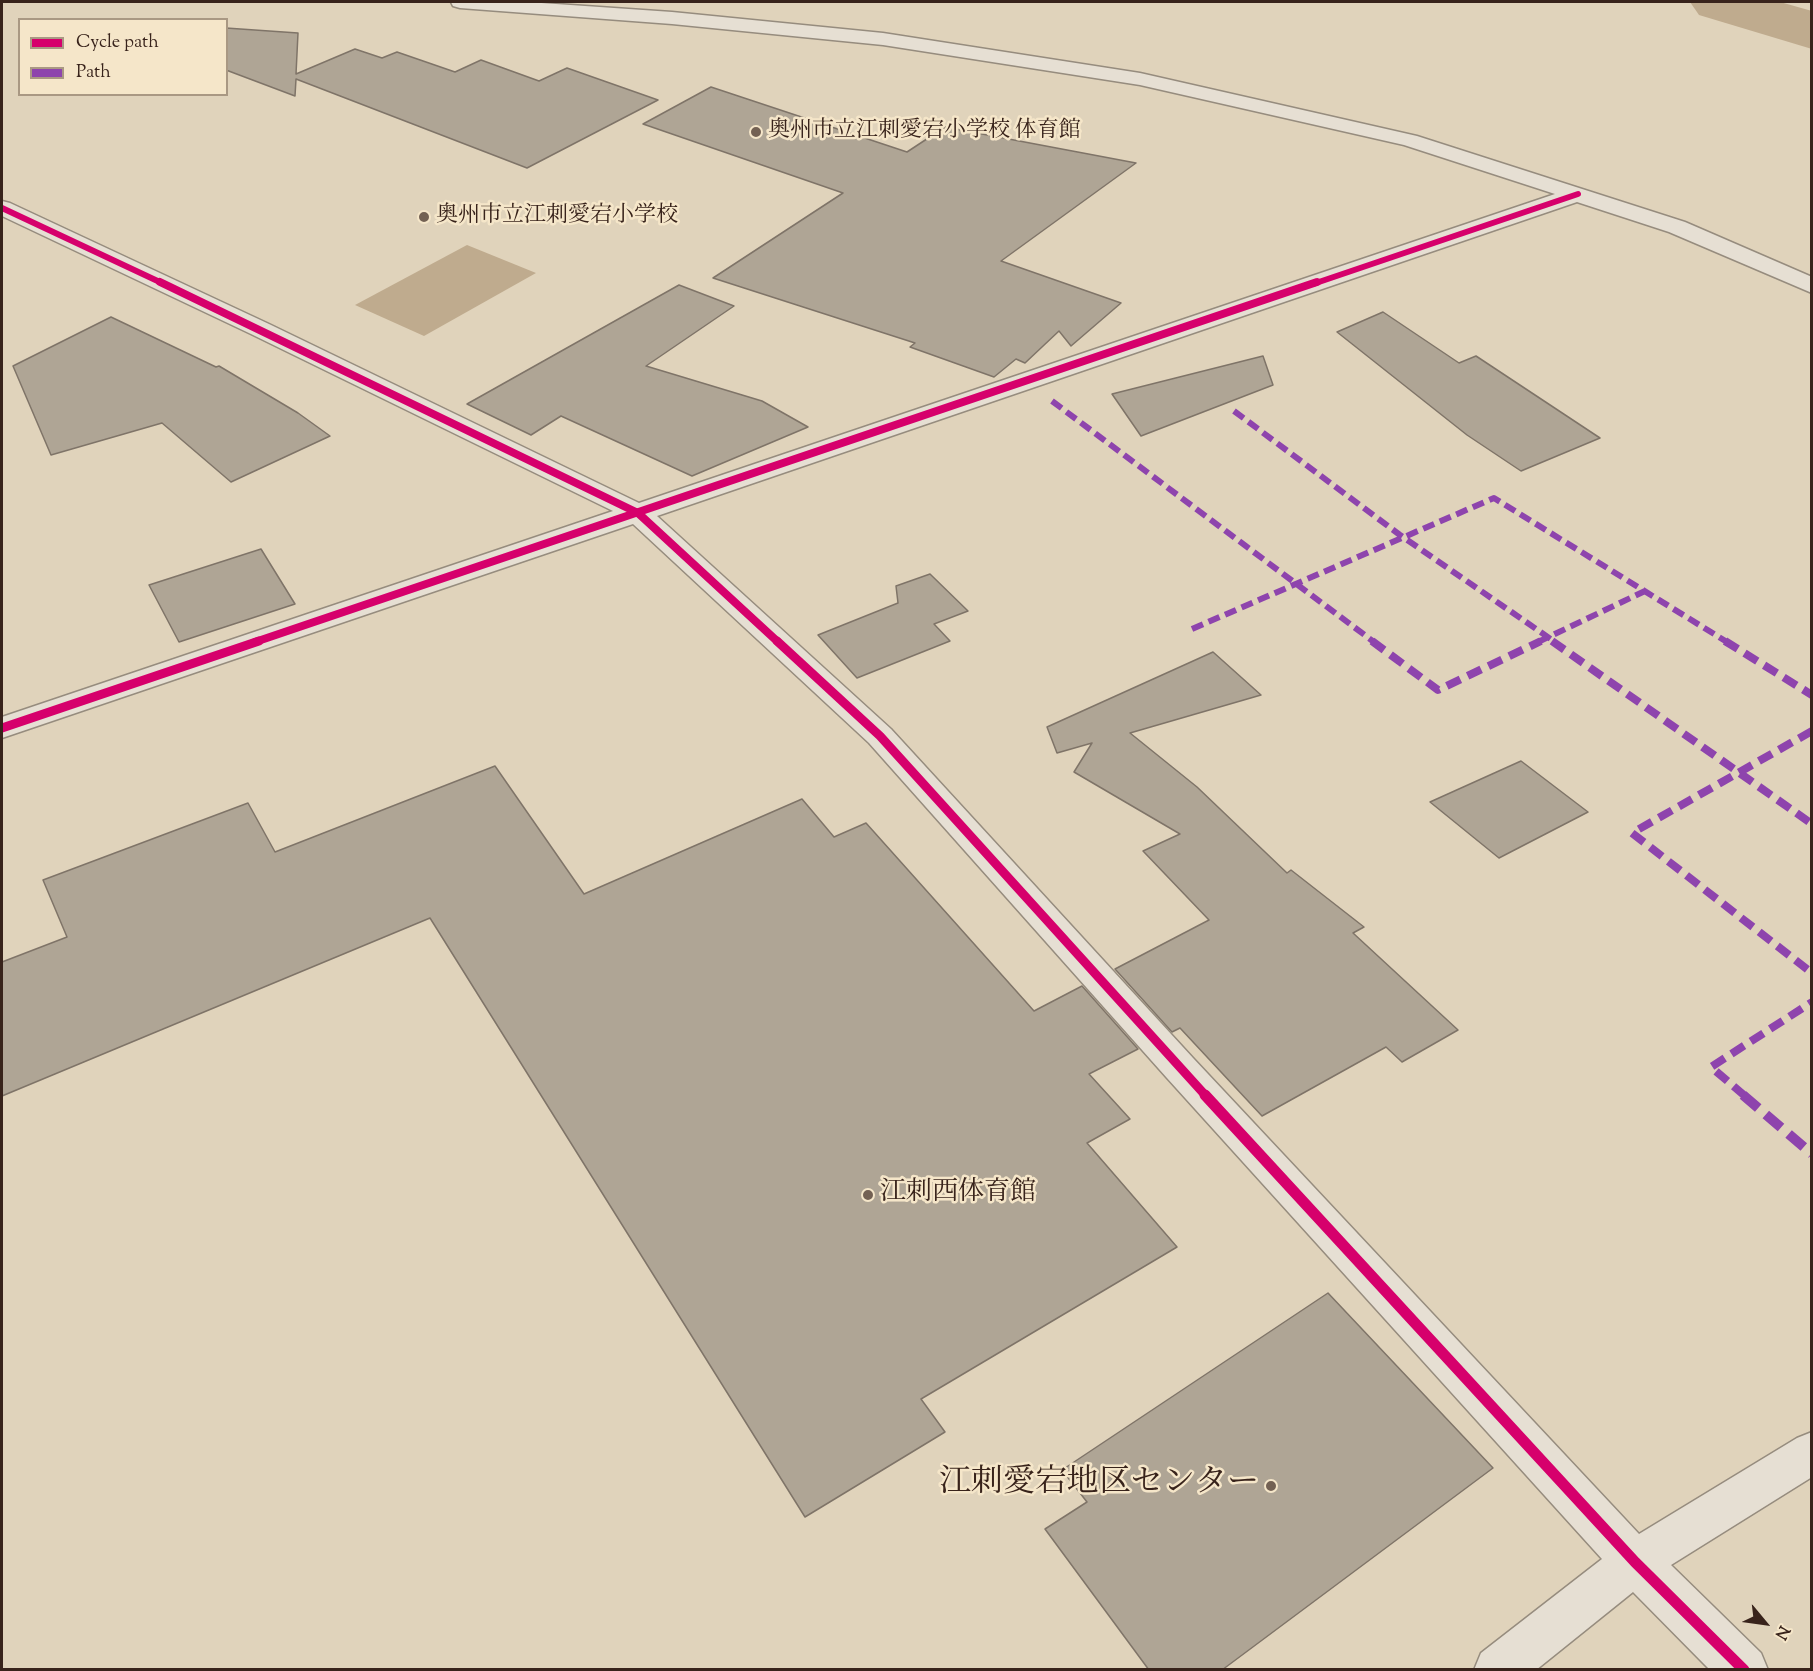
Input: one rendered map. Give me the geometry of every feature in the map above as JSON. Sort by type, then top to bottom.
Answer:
[{"type":"street","points":[[460,2],[672,18],[883,39],[1140,79],[1410,140],[1677,227],[1812,285]]},
{"type":"street","points":[[2,728],[1578,194]]},
{"type":"street","points":[[2,208],[260,329],[638,513],[880,736],[1180,1068],[1635,1562],[1744,1670]]},
{"type":"street","points":[[1498,1670],[1635,1562],[1812,1452]]},
{"type":"shaded area","points":[[467,245],[536,273],[424,336],[355,305]]},
{"type":"building","points":[[228,28],[298,33],[296,74],[355,49],[382,58],[397,52],[455,72],[481,60],[539,81],[567,68],[658,100],[527,168],[296,79],[295,96],[228,71]]},
{"type":"building","points":[[711,87],[907,152],[945,127],[1136,163],[1001,261],[1121,303],[1071,346],[1059,331],[1025,363],[1016,359],[994,377],[910,347],[915,343],[713,278],[843,193],[643,124]]},
{"type":"building","points":[[679,285],[734,306],[646,366],[762,401],[808,427],[692,476],[561,416],[531,435],[467,404]]},
{"type":"building","points":[[1383,312],[1459,363],[1476,356],[1600,438],[1521,471],[1467,435],[1337,332]]},
{"type":"building","points":[[111,317],[216,367],[219,366],[298,413],[330,436],[231,482],[162,423],[51,455],[13,366]]},
{"type":"building","points":[[1263,356],[1273,385],[1141,436],[1112,394]]},
{"type":"building","points":[[261,549],[295,604],[179,642],[149,585]]},
{"type":"building","points":[[930,574],[968,611],[934,624],[950,641],[857,678],[818,635],[898,603],[896,586]]},
{"type":"building","points":[[1213,652],[1261,695],[1130,733],[1197,787],[1287,873],[1291,870],[1364,927],[1353,933],[1458,1030],[1402,1062],[1386,1047],[1262,1116],[1180,1028],[1172,1032],[1115,969],[1209,920],[1143,851],[1180,834],[1074,772],[1092,743],[1057,753],[1047,727]]},
{"type":"building","points":[[1521,761],[1588,812],[1499,858],[1430,802]]},
{"type":"building","name":"江刺西体育館","points":[[495,766],[584,894],[802,799],[834,837],[866,823],[1034,1011],[1082,986],[1138,1049],[1089,1074],[1130,1119],[1087,1143],[1177,1247],[921,1399],[945,1432],[805,1517],[430,918],[2,1096],[2,962],[67,937],[43,880],[248,803],[275,852]]},
{"type":"building","name":"江刺愛宕地区センター","points":[[1328,1293],[1493,1468],[1222,1670],[1149,1670],[1045,1529],[1087,1502],[1062,1470]]},
{"type":"waterway","points":[[1720,2],[1812,31]]},
{"type":"marked path","points":[[1052,401],[1438,690],[1645,591]]},
{"type":"marked path","points":[[1234,411],[1400,535],[1740,771],[1812,824]]},
{"type":"marked path","points":[[1192,629],[1494,498],[1812,695]]},
{"type":"marked path","points":[[1812,731],[1632,833],[1812,973]]},
{"type":"marked path","points":[[1812,1002],[1711,1067],[1812,1154]]},
{"type":"cycle path","points":[[2,728],[1578,194]]},
{"type":"cycle path","points":[[2,208],[260,329],[638,513],[880,736],[1180,1068],[1635,1562],[1744,1670]]},
{"type":"place","name":"奥州市立江刺愛宕小学校 体育館","points":[[756,132]]},
{"type":"place","name":"奥州市立江刺愛宕小学校","points":[[424,217]]},
{"type":"place","name":"江刺西体育館","points":[[868,1195]]},
{"type":"place","name":"江刺愛宕地区センター","points":[[1271,1486]]}]
